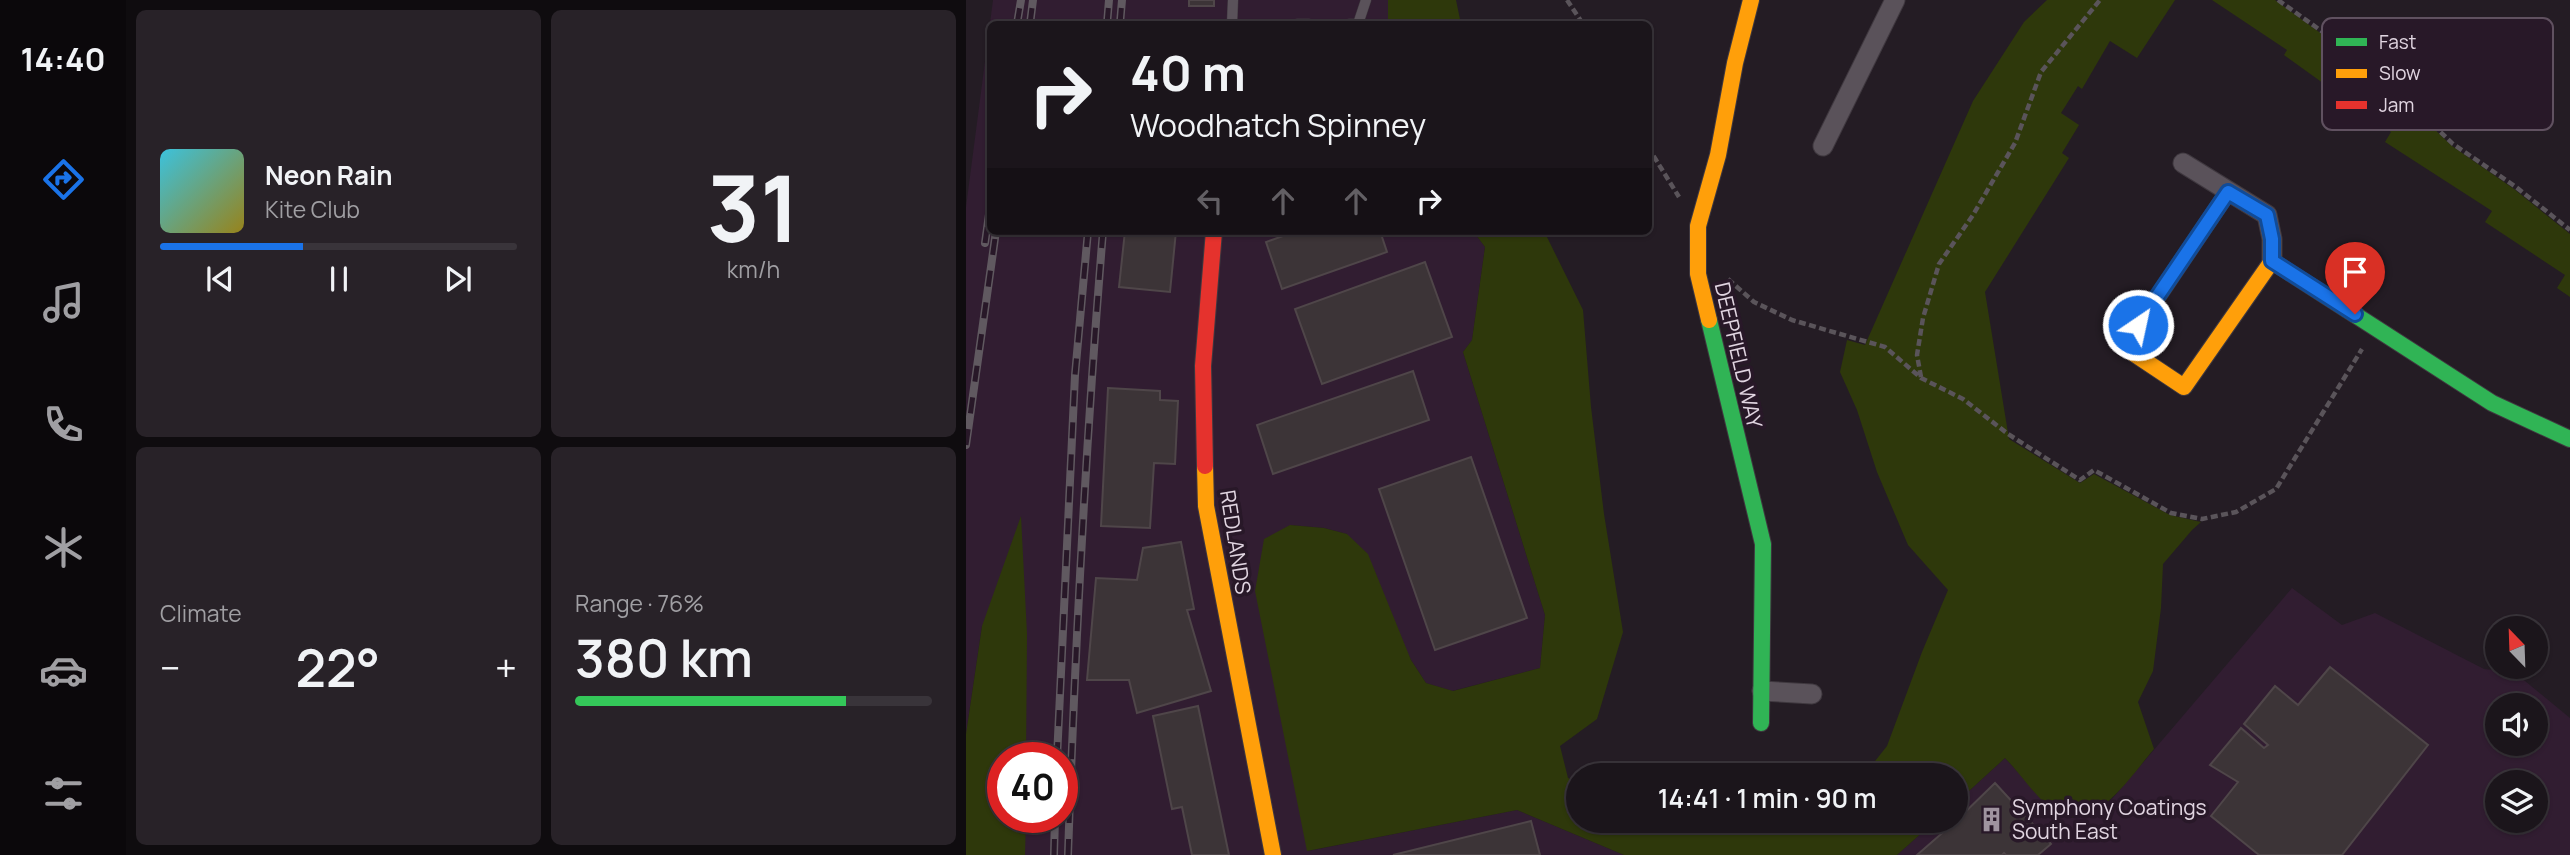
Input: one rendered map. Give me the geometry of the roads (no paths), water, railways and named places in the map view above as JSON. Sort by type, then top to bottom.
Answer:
[{"type":"street","name":"DEEPFIELD WAY","points":[[1751,0],[1735,63],[1718,155],[1698,226],[1698,274],[1763,544],[1761,723]]},
{"type":"street","points":[[1823,146],[1895,0]]},
{"type":"street","points":[[2183,163],[2267,215],[2272,239],[2272,261],[2184,387],[2124,347],[2228,192]]},
{"type":"street","name":"REDLANDS","points":[[1214,235],[1203,366],[1206,506],[1273,855]]},
{"type":"street","points":[[2272,261],[2491,403],[2570,439]]},
{"type":"street","points":[[1762,691],[1812,694]]},
{"type":"lane","points":[[1232,21],[1233,0]]},
{"type":"lane","points":[[1359,21],[1366,0]]},
{"type":"railway","points":[[1018,21],[1021,0]]},
{"type":"railway","points":[[1030,21],[1033,0]]},
{"type":"railway","points":[[1107,21],[1109,0]]},
{"type":"railway","points":[[1120,21],[1122,0]]},
{"type":"railway","points":[[985,243],[987,229]]},
{"type":"railway","points":[[966,445],[995,235]]},
{"type":"railway","points":[[1058,742],[1075,375],[1088,235]]},
{"type":"railway","points":[[1068,855],[1082,543],[1103,235]]},
{"type":"railway","points":[[1054,855],[1055,833]]},
{"type":"place","name":"Symphony Coatings South East","points":[[1992,819]]}]
